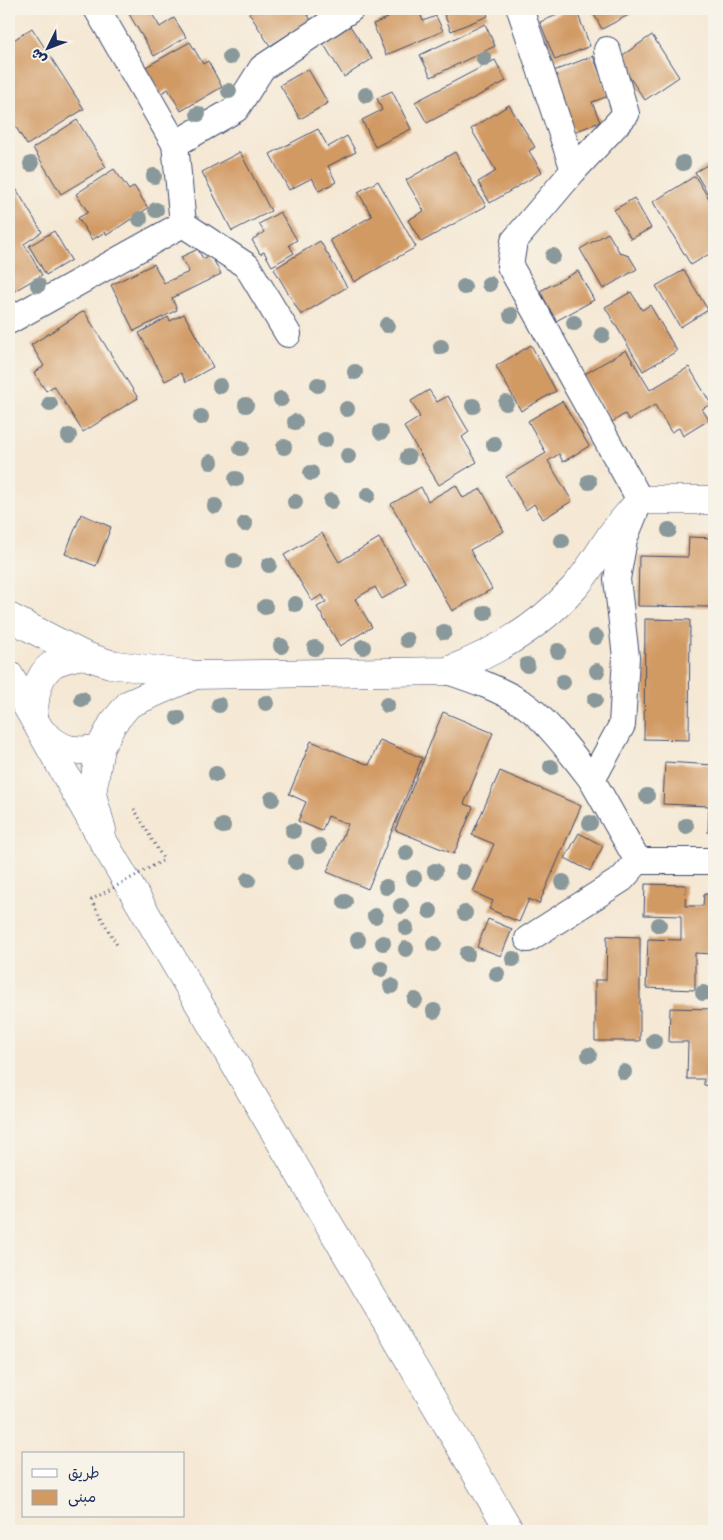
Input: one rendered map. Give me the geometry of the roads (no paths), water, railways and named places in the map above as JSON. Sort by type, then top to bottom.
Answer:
[{"type":"street","points":[[97,9],[175,144],[183,224]]},
{"type":"street","points":[[175,144],[236,109],[262,68],[351,9]]},
{"type":"street","points":[[520,9],[574,170]]},
{"type":"street","points":[[607,50],[626,114],[574,170],[514,241],[510,266],[640,500]]},
{"type":"street","points":[[9,321],[183,224]]},
{"type":"street","points":[[183,224],[247,266],[288,334]]},
{"type":"street","points":[[640,500],[714,500]]},
{"type":"street","points":[[9,618],[83,655],[110,664],[194,675],[447,671],[483,658],[514,639],[535,623],[573,589],[612,534],[640,500]]},
{"type":"street","points":[[592,780],[622,725],[626,657],[617,579],[624,539],[640,500]]},
{"type":"street","points":[[83,655],[54,664],[41,679],[34,699],[39,725],[58,747],[82,751],[100,748]]},
{"type":"street","points":[[447,671],[486,684],[526,706],[566,746],[592,780],[638,861]]},
{"type":"street","points":[[9,675],[106,846],[510,1531]]},
{"type":"street","points":[[106,846],[92,794],[100,748],[113,723],[130,704],[194,675]]},
{"type":"street","points":[[528,938],[622,879],[638,861],[714,861]]}]
